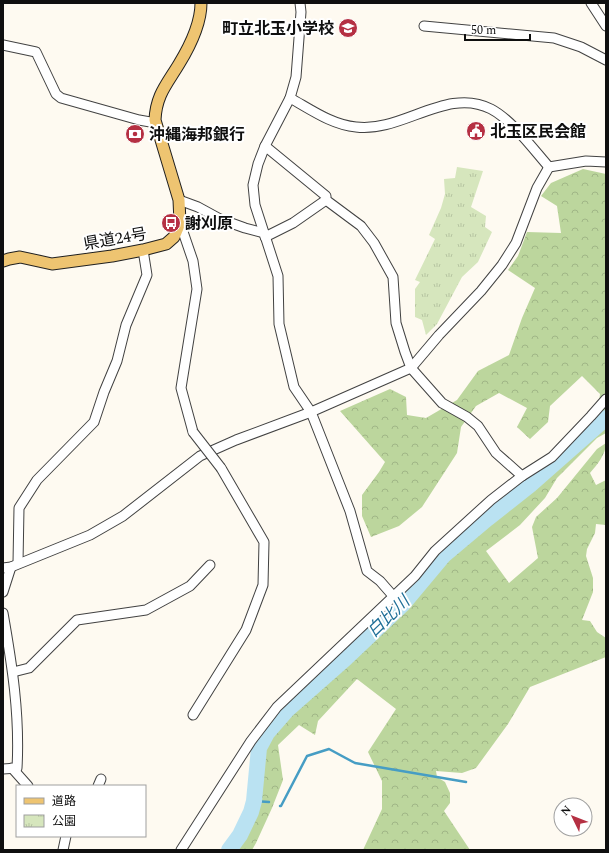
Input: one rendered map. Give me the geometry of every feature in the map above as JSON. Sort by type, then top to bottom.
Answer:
[{"type":"main road","points":[[180,223],[179,200],[156,123],[156,112],[160,96],[191,43],[200,14],[201,3]]},
{"type":"main road","name":"県道24号","points":[[3,261],[20,257],[52,264],[143,250],[166,244],[174,237],[180,223]]},
{"type":"street","points":[[300,3],[301,12],[296,77],[290,98],[265,146],[258,164],[253,185],[255,205],[278,276],[279,324],[294,387],[311,412],[350,511],[367,572],[380,581],[394,597]]},
{"type":"street","points":[[591,3],[606,26]]},
{"type":"street","points":[[424,26],[554,38],[581,46],[606,60]]},
{"type":"street","points":[[3,45],[36,52],[56,94],[61,98],[139,120],[156,123]]},
{"type":"street","points":[[290,98],[323,117],[357,128],[380,126],[396,122],[452,103],[475,103],[499,114],[549,167]]},
{"type":"street","points":[[265,146],[326,196],[326,200],[362,226],[374,243],[393,277],[396,323],[404,352],[411,368],[442,403],[467,417],[478,426],[496,454],[522,476]]},
{"type":"street","points":[[549,167],[586,161],[606,162]]},
{"type":"street","points":[[11,566],[90,535],[103,528],[123,516],[200,456],[236,440],[311,412],[411,368],[439,335],[482,291],[502,265],[516,243],[537,188],[549,167]]},
{"type":"street","points":[[179,200],[198,207],[220,219],[264,235],[293,223],[326,200]]},
{"type":"street","points":[[180,223],[193,261],[197,289],[181,388],[193,432],[221,468],[264,542],[263,585],[246,630],[193,715]]},
{"type":"street","points":[[3,592],[11,566],[19,508],[37,480],[94,422],[104,392],[118,361],[126,325],[148,275],[143,250]]},
{"type":"street","points":[[181,850],[251,741],[277,707],[416,576],[435,551],[491,500],[522,476],[552,457],[606,399]]},
{"type":"street","points":[[13,672],[29,668],[77,620],[146,610],[190,586],[210,565]]},
{"type":"street","points":[[3,613],[13,672],[19,741],[17,768],[8,769]]},
{"type":"street","points":[[8,769],[27,785]]},
{"type":"street","points":[[63,850],[66,837]]},
{"type":"green space","points":[[457,167],[483,171],[471,207],[486,216],[485,227],[492,232],[478,262],[462,277],[437,324],[426,335],[422,320],[415,317],[415,289],[420,282],[415,280],[435,239],[429,235],[441,208],[445,194],[444,179],[455,178]]},
{"type":"green space","points":[[583,169],[606,174],[606,433],[597,438],[557,478],[545,498],[520,525],[486,551],[509,583],[538,558],[532,527],[536,517],[557,498],[597,449],[606,443],[603,455],[590,473],[596,485],[606,480],[606,525],[596,524],[595,533],[587,549],[586,556],[593,578],[593,592],[582,620],[590,621],[597,632],[606,638],[606,657],[530,687],[508,724],[476,768],[462,773],[436,771],[437,777],[445,782],[450,793],[450,803],[444,811],[470,850],[363,850],[382,809],[382,781],[368,752],[396,709],[357,679],[318,721],[315,735],[299,725],[278,745],[283,780],[272,808],[252,850],[234,850],[252,827],[261,803],[257,746],[268,726],[294,698],[388,612],[447,547],[569,448],[597,419],[600,394],[582,376],[550,406],[548,422],[530,439],[517,427],[527,408],[499,393],[476,406],[461,427],[457,453],[422,507],[399,526],[371,537],[362,516],[362,495],[385,462],[340,411],[390,389],[406,397],[407,415],[426,418],[457,400],[478,371],[509,355],[522,318],[535,288],[508,270],[518,256],[527,232],[561,233],[557,206],[541,196],[551,183]]},
{"type":"waterway","name":"白比川","points":[[229,850],[240,835],[251,812],[254,801],[259,748],[267,733],[287,710],[346,658],[402,605],[443,556],[530,485],[606,418]]},
{"type":"waterway","points":[[280,806],[307,756],[329,749],[355,763],[466,782]]},
{"type":"waterway","points":[[254,801],[269,802]]},
{"type":"place","name":"町立北玉小学校","points":[[348,28]]},
{"type":"place","name":"北玉区民会館","points":[[476,131]]},
{"type":"place","name":"沖縄海邦銀行","points":[[135,134]]},
{"type":"place","name":"謝刈原","points":[[171,223]]}]
